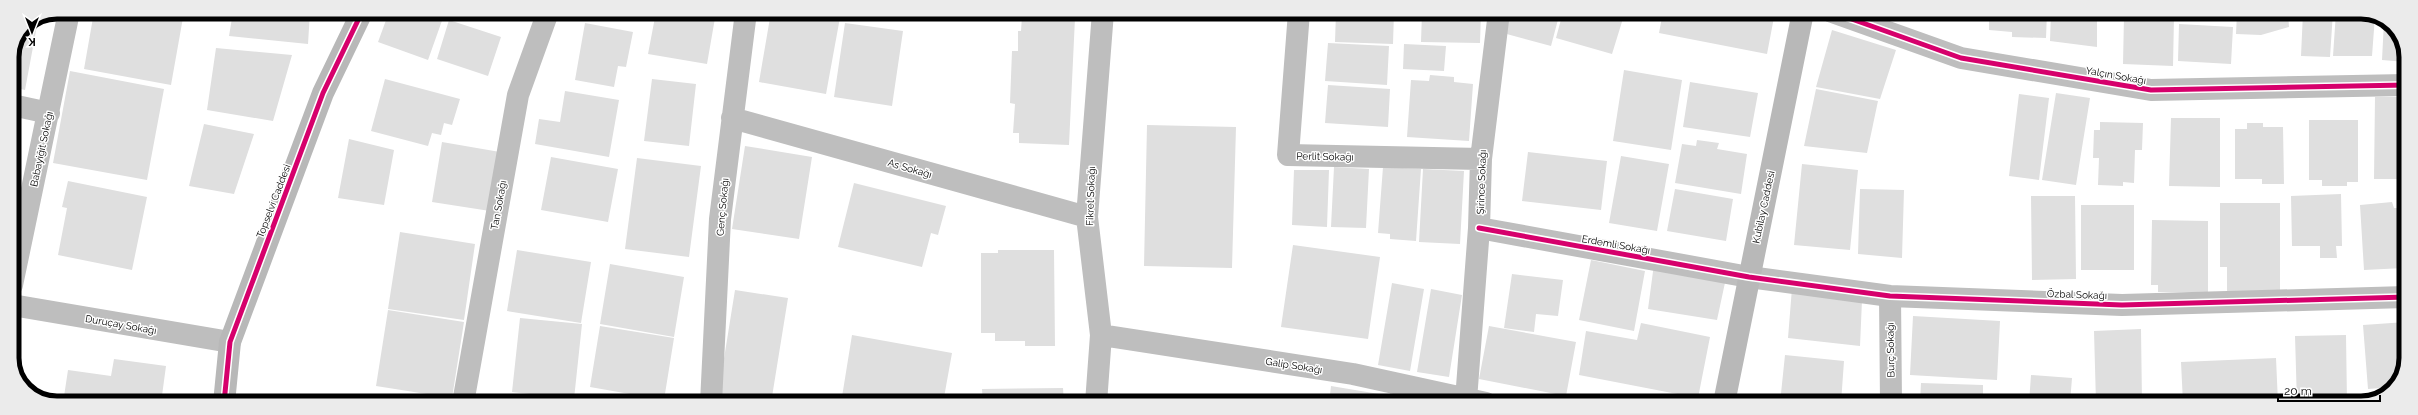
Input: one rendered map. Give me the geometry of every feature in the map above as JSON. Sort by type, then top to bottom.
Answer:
[{"type":"street","name":"Babayiğit Sokağı","points":[[19,252],[68,19]]},
{"type":"street","name":"Topselvi Caddesi","points":[[225,396],[230,342],[323,93],[359,19]]},
{"type":"street","name":"Tan Sokağı","points":[[464,396],[518,95],[545,19]]},
{"type":"street","name":"Genç Sokağı","points":[[710,396],[720,219],[745,19]]},
{"type":"street","name":"Fikret Sokağı","points":[[1097,396],[1101,334],[1088,217],[1102,19]]},
{"type":"street","name":"Perlit Sokağı","points":[[1298,19],[1288,155],[1481,159]]},
{"type":"street","name":"Şirince Sokağı","points":[[1476,396],[1481,159],[1498,19]]},
{"type":"street","name":"Kubilay Caddesi","points":[[1725,396],[1802,19]]},
{"type":"street","name":"Yalçın Sokağı","points":[[1852,19],[1961,58],[2151,90],[2399,85]]},
{"type":"street","points":[[19,107],[49,113]]},
{"type":"street","name":"As Sokağı","points":[[732,118],[1088,217]]},
{"type":"street","name":"Erdemli Sokağı","points":[[1479,228],[1749,277]]},
{"type":"street","name":"Özbal Sokağı","points":[[1749,277],[1890,296],[2122,305],[2399,297]]},
{"type":"street","name":"Burç Sokağı","points":[[1890,296],[1891,396]]},
{"type":"street","name":"Duruçay Sokağı","points":[[19,306],[230,342]]},
{"type":"street","name":"Galip Sokağı","points":[[1101,334],[1353,374],[1453,396]]},
{"type":"building","points":[[93,19],[183,19],[171,85],[84,69]]},
{"type":"building","points":[[232,19],[310,19],[308,44],[229,36]]},
{"type":"building","points":[[386,19],[443,19],[428,60],[378,42]]},
{"type":"building","points":[[655,19],[715,19],[707,64],[648,54]]},
{"type":"building","points":[[770,19],[840,19],[826,94],[759,82]]},
{"type":"building","points":[[1022,19],[1075,19],[1069,145],[1019,143],[1019,133],[1013,133],[1015,104],[1010,103],[1012,51],[1018,51],[1018,31],[1021,31]]},
{"type":"building","points":[[1336,19],[1394,19],[1393,44],[1335,42]]},
{"type":"building","points":[[1422,19],[1481,19],[1480,43],[1421,42]]},
{"type":"building","points":[[1507,19],[1558,19],[1551,46],[1503,33]]},
{"type":"building","points":[[1561,19],[1623,19],[1612,54],[1556,38]]},
{"type":"building","points":[[1662,19],[1774,19],[1767,54],[1659,33]]},
{"type":"building","points":[[1989,19],[2047,19],[2046,38],[2012,37],[2012,32],[1989,30]]},
{"type":"building","points":[[2051,19],[2097,19],[2097,47],[2050,41]]},
{"type":"building","points":[[2124,19],[2174,19],[2173,66],[2123,64]]},
{"type":"building","points":[[2237,19],[2288,19],[2289,27],[2261,35],[2236,34]]},
{"type":"building","points":[[2303,19],[2333,19],[2330,57],[2301,56]]},
{"type":"building","points":[[2336,19],[2366,19],[2375,22],[2372,56],[2333,56]]},
{"type":"building","points":[[449,20],[501,37],[488,76],[437,59]]},
{"type":"building","points":[[585,23],[633,32],[626,67],[618,66],[614,87],[575,80]]},
{"type":"building","points":[[845,23],[903,31],[892,106],[834,97]]},
{"type":"building","points":[[37,24],[25,90],[19,89],[20,49],[25,36]]},
{"type":"building","points":[[2179,24],[2233,27],[2231,64],[2178,61]]},
{"type":"building","points":[[2384,27],[2390,32],[2396,42],[2399,61],[2382,60]]},
{"type":"building","points":[[1832,30],[1896,50],[1880,99],[1816,87]]},
{"type":"building","points":[[1328,43],[1389,46],[1387,85],[1325,81]]},
{"type":"building","points":[[1404,44],[1446,46],[1444,71],[1403,69]]},
{"type":"building","points":[[216,48],[292,55],[273,121],[207,110]]},
{"type":"building","points":[[1624,70],[1682,80],[1671,150],[1613,141]]},
{"type":"building","points":[[70,71],[164,89],[147,180],[53,163]]},
{"type":"building","points":[[1430,75],[1454,77],[1454,82],[1473,84],[1469,141],[1407,137],[1411,80],[1429,81]]},
{"type":"building","points":[[385,79],[460,99],[452,125],[444,123],[441,135],[432,133],[428,146],[371,131]]},
{"type":"building","points":[[652,79],[696,84],[689,146],[644,141]]},
{"type":"building","points":[[1690,82],[1758,93],[1750,137],[1683,127]]},
{"type":"building","points":[[1328,85],[1390,89],[1388,127],[1325,123]]},
{"type":"building","points":[[1816,89],[1878,101],[1867,153],[1804,146]]},
{"type":"building","points":[[565,91],[619,100],[609,157],[535,144],[539,119],[560,122]]},
{"type":"building","points":[[2056,93],[2090,98],[2076,185],[2042,180]]},
{"type":"building","points":[[2019,94],[2049,98],[2039,180],[2009,176]]},
{"type":"building","points":[[2375,97],[2399,97],[2399,179],[2374,179]]},
{"type":"building","points":[[2171,118],[2220,118],[2220,187],[2169,186]]},
{"type":"building","points":[[2309,120],[2358,120],[2358,182],[2347,182],[2347,186],[2322,186],[2322,180],[2309,180]]},
{"type":"building","points":[[2100,122],[2143,123],[2142,150],[2135,150],[2134,183],[2123,182],[2123,186],[2098,185],[2099,158],[2093,158],[2094,130],[2100,130]]},
{"type":"building","points":[[2247,123],[2263,123],[2263,127],[2283,127],[2284,184],[2262,184],[2262,179],[2235,179],[2235,129],[2247,129]]},
{"type":"building","points":[[204,124],[254,134],[234,194],[189,186]]},
{"type":"building","points":[[1147,125],[1236,127],[1232,268],[1144,266]]},
{"type":"building","points":[[349,139],[394,150],[384,205],[338,198]]},
{"type":"building","points":[[1697,140],[1719,143],[1717,149],[1747,154],[1741,194],[1675,183],[1682,144],[1696,146]]},
{"type":"building","points":[[442,142],[500,152],[490,211],[432,202]]},
{"type":"building","points":[[745,146],[812,157],[799,239],[732,229]]},
{"type":"building","points":[[1528,152],[1607,161],[1601,210],[1522,201]]},
{"type":"building","points":[[1621,156],[1669,164],[1657,231],[1609,223]]},
{"type":"building","points":[[551,157],[618,169],[608,222],[541,210]]},
{"type":"building","points":[[637,158],[701,166],[689,257],[625,249]]},
{"type":"building","points":[[1802,164],[1858,170],[1850,250],[1794,245]]},
{"type":"building","points":[[1334,167],[1369,169],[1366,228],[1331,227]]},
{"type":"building","points":[[1383,167],[1421,169],[1416,241],[1390,239],[1390,234],[1378,233]]},
{"type":"building","points":[[1423,169],[1464,171],[1460,244],[1419,242]]},
{"type":"building","points":[[1294,170],[1329,170],[1327,227],[1292,225]]},
{"type":"building","points":[[68,181],[147,197],[132,270],[58,255],[67,208],[62,207]]},
{"type":"building","points":[[854,183],[946,206],[938,235],[931,233],[922,267],[838,247]]},
{"type":"building","points":[[1675,189],[1733,199],[1726,241],[1667,231]]},
{"type":"building","points":[[1860,189],[1904,190],[1902,258],[1858,254]]},
{"type":"building","points":[[2341,194],[2342,246],[2336,246],[2337,258],[2320,258],[2320,246],[2292,246],[2291,196]]},
{"type":"building","points":[[2031,196],[2075,196],[2076,279],[2032,280]]},
{"type":"building","points":[[2392,202],[2394,208],[2399,208],[2399,268],[2364,270],[2360,205]]},
{"type":"building","points":[[2220,203],[2280,203],[2280,294],[2227,294],[2227,267],[2220,267]]},
{"type":"building","points":[[2081,205],[2134,205],[2134,270],[2081,270]]},
{"type":"building","points":[[2152,220],[2208,221],[2208,292],[2158,292],[2158,285],[2151,285]]},
{"type":"building","points":[[400,232],[475,244],[464,320],[388,309]]},
{"type":"building","points":[[1293,245],[1380,257],[1368,339],[1281,327]]},
{"type":"building","points":[[517,250],[591,262],[581,323],[507,311]]},
{"type":"building","points":[[998,250],[1054,250],[1055,346],[1025,346],[1025,341],[995,341],[995,333],[981,333],[981,253],[998,253]]},
{"type":"building","points":[[1591,260],[1645,271],[1634,331],[1579,320]]},
{"type":"building","points":[[610,264],[684,277],[674,337],[600,324]]},
{"type":"building","points":[[1654,264],[1726,278],[1717,320],[1648,309]]},
{"type":"building","points":[[1512,274],[1563,280],[1558,316],[1536,314],[1534,332],[1504,328]]},
{"type":"building","points":[[1392,283],[1424,289],[1410,371],[1378,365]]},
{"type":"building","points":[[1792,288],[1862,300],[1860,346],[1788,338]]},
{"type":"building","points":[[1431,289],[1462,295],[1449,377],[1417,372]]},
{"type":"building","points":[[735,290],[788,298],[772,396],[718,396]]},
{"type":"building","points":[[388,310],[464,322],[452,396],[439,396],[376,386]]},
{"type":"building","points":[[1913,316],[2000,321],[1997,380],[1910,375]]},
{"type":"building","points":[[520,318],[582,324],[574,396],[547,396],[512,392]]},
{"type":"building","points":[[2399,322],[2399,363],[2394,377],[2385,388],[2368,389],[2363,325]]},
{"type":"building","points":[[1641,323],[1710,337],[1698,396],[1688,396],[1579,375],[1586,331],[1637,340]]},
{"type":"building","points":[[600,326],[674,338],[665,396],[641,396],[590,387]]},
{"type":"building","points":[[1489,326],[1576,342],[1566,396],[1479,379]]},
{"type":"building","points":[[2141,329],[2142,396],[2096,396],[2094,331]]},
{"type":"building","points":[[852,335],[952,353],[944,396],[842,396]]},
{"type":"building","points":[[2346,335],[2347,396],[2297,396],[2295,336]]},
{"type":"building","points":[[1785,355],[1844,361],[1842,396],[1781,396]]},
{"type":"building","points":[[2276,358],[2278,396],[2183,396],[2181,362]]},
{"type":"building","points":[[114,359],[166,366],[162,396],[64,396],[68,370],[111,376]]},
{"type":"building","points":[[2031,375],[2072,378],[2071,396],[2030,396]]},
{"type":"building","points":[[1921,383],[1983,385],[1983,396],[1920,396]]},
{"type":"building","points":[[1331,386],[1385,395],[1385,396],[1330,396]]},
{"type":"building","points":[[1063,388],[1064,396],[982,396],[982,389]]},
{"type":"building","points":[[1390,393],[1404,396],[1390,396]]},
{"type":"cycle path","points":[[225,396],[230,342],[323,93],[359,19]]},
{"type":"cycle path","points":[[1852,19],[1961,58],[2151,90],[2399,85]]},
{"type":"cycle path","points":[[1479,228],[1749,277],[1890,296],[2122,305],[2399,297]]}]
